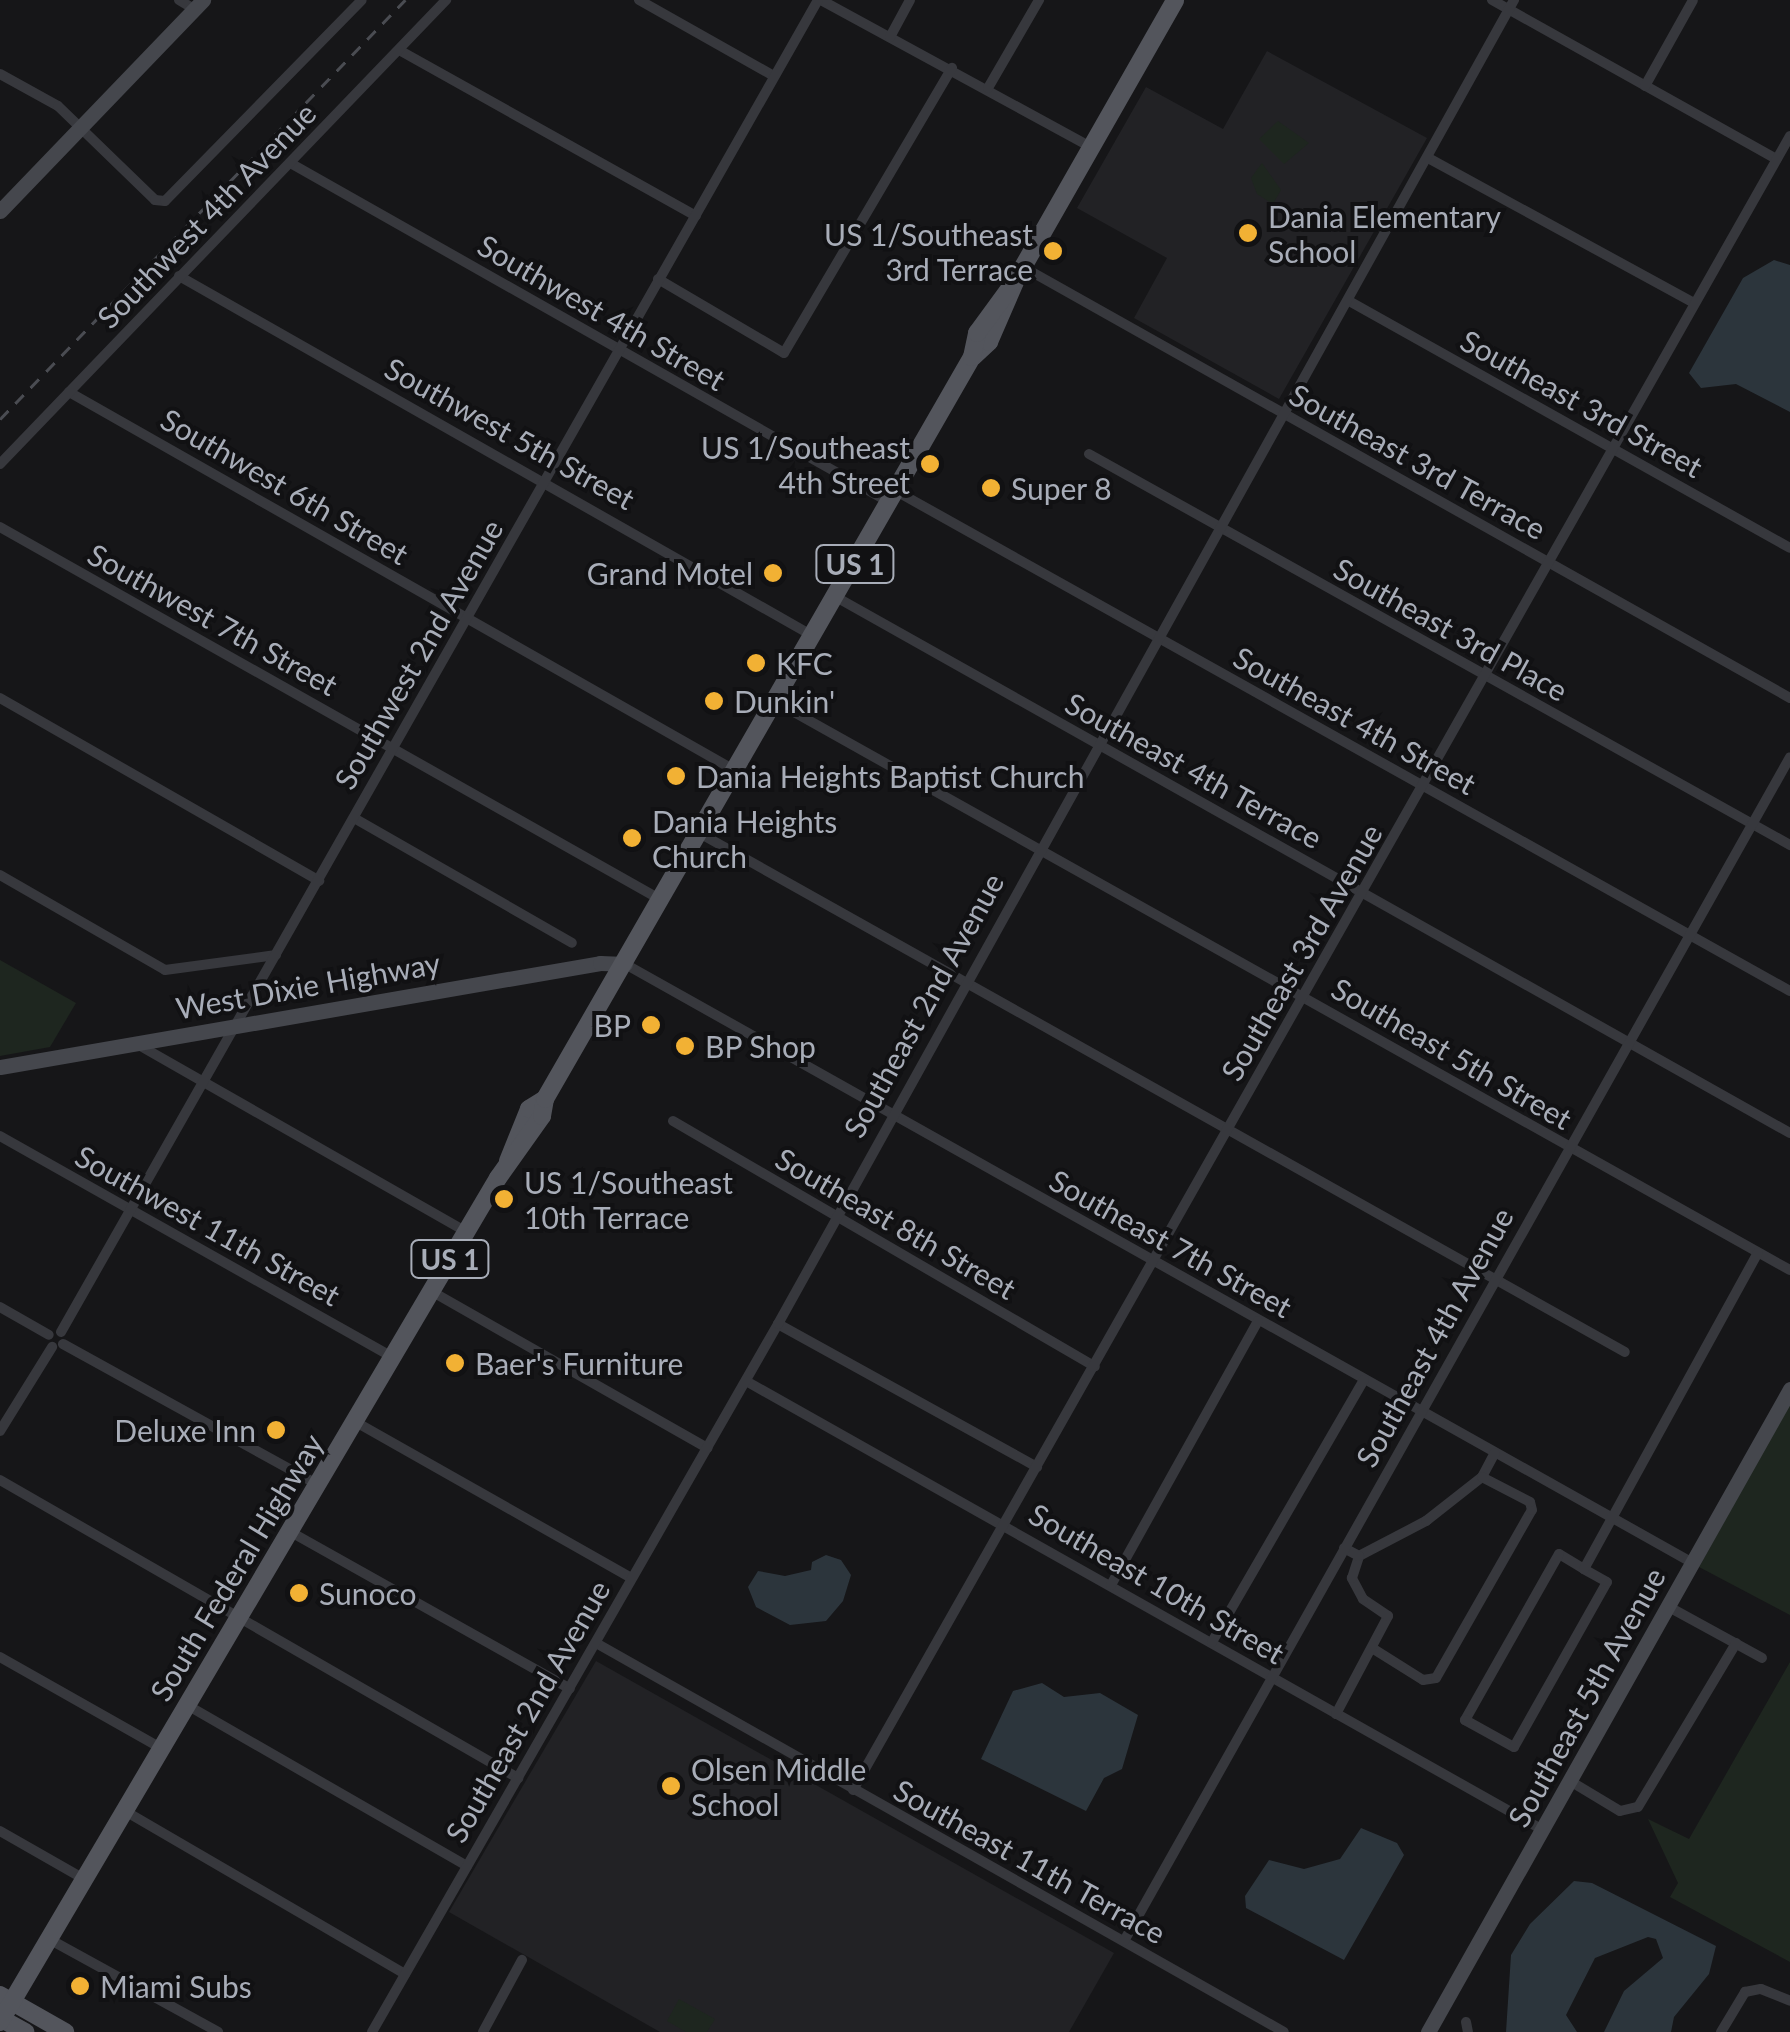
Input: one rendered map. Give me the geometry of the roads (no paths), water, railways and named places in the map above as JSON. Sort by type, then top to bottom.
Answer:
[{"type":"main road","name":"South Federal Highway","points":[[6,1998],[49,1939],[508,1161],[529,1109],[545,1098],[664,902],[972,357],[990,342],[1019,274],[1175,0]]},
{"type":"main road","name":"US 1","points":[[1,2020],[6,1998]]},
{"type":"main road","points":[[6,1998],[65,2032]]},
{"type":"main road","points":[[1,2020],[25,2032]]},
{"type":"street","points":[[179,0],[199,4]]},
{"type":"street","points":[[0,74],[84,127],[155,200],[166,201],[362,0]]},
{"type":"street","name":"Southwest 4th Avenue","points":[[0,464],[446,0]]},
{"type":"street","points":[[639,0],[774,76]]},
{"type":"street","points":[[819,0],[952,68],[1092,147]]},
{"type":"street","name":"Southwest 2nd Avenue","points":[[0,1431],[239,1025],[819,0]]},
{"type":"street","points":[[890,37],[910,0]]},
{"type":"street","points":[[988,88],[1038,0]]},
{"type":"street","points":[[1492,0],[1512,5],[1777,160]]},
{"type":"street","points":[[1645,86],[1693,0]]},
{"type":"street","points":[[1,207],[84,127],[199,4]]},
{"type":"street","name":"Southeast 2nd Avenue","points":[[372,2032],[746,1382],[890,1113],[1430,159],[1512,5]]},
{"type":"street","points":[[399,50],[696,216]]},
{"type":"street","points":[[658,280],[784,353],[952,68]]},
{"type":"street","name":"Southeast 3rd Avenue","points":[[852,1790],[1155,1263],[1790,136]]},
{"type":"street","points":[[1430,159],[1694,303]]},
{"type":"street","name":"Southwest 4th Street","points":[[292,164],[618,351],[893,497]]},
{"type":"street","name":"Southeast 3rd Terrace","points":[[1019,274],[1284,415],[1790,698]]},
{"type":"street","name":"Southwest 5th Street","points":[[179,276],[546,480],[814,636]]},
{"type":"street","name":"Southeast 3rd Street","points":[[1350,301],[1790,548]]},
{"type":"street","name":"Southwest 6th Street","points":[[69,392],[737,771]]},
{"type":"street","name":"Southeast 3rd Place","points":[[1089,454],[1790,845]]},
{"type":"street","name":"Southeast 4th Street","points":[[893,497],[1158,638],[1790,991]]},
{"type":"street","name":"Southwest 7th Street","points":[[0,527],[664,902]]},
{"type":"street","name":"Southeast 4th Terrace","points":[[836,597],[1790,1133]]},
{"type":"street","points":[[0,698],[318,881]]},
{"type":"street","name":"Southeast 5th Street","points":[[776,702],[1790,1270]]},
{"type":"street","name":"Southeast 4th Avenue","points":[[1124,1941],[1790,757]]},
{"type":"street","points":[[354,818],[572,942]]},
{"type":"street","points":[[702,834],[1625,1352]]},
{"type":"street","points":[[0,876],[165,970],[276,955]]},
{"type":"street","name":"West Dixie Highway","points":[[0,1067],[600,963],[626,964]]},
{"type":"street","name":"Southeast 7th Street","points":[[626,964],[1693,1563]]},
{"type":"street","points":[[135,1042],[466,1232]]},
{"type":"street","name":"Southeast 8th Street","points":[[673,1122],[1095,1367]]},
{"type":"street","name":"Southwest 11th Street","points":[[0,1136],[392,1357]]},
{"type":"street","points":[[1584,1569],[1758,1253]]},
{"type":"street","points":[[431,1291],[707,1448]]},
{"type":"street","points":[[0,1307],[317,1484]]},
{"type":"street","points":[[1111,1585],[1258,1321]]},
{"type":"street","points":[[778,1324],[1037,1468]]},
{"type":"street","points":[[1212,1642],[1364,1380]]},
{"type":"street","name":"Southeast 10th Street","points":[[746,1382],[1543,1830]]},
{"type":"street","name":"Southeast 5th Avenue","points":[[1428,2032],[1790,1389]]},
{"type":"street","points":[[354,1421],[632,1578]]},
{"type":"street","points":[[1336,1714],[1388,1616],[1363,1599],[1352,1578],[1359,1556],[1426,1521],[1482,1477],[1495,1453]]},
{"type":"street","points":[[1372,1648],[1424,1680],[1436,1678],[1532,1510],[1530,1502],[1482,1477]]},
{"type":"street","points":[[0,1480],[518,1778]]},
{"type":"street","points":[[290,1531],[570,1689]]},
{"type":"street","points":[[1344,1548],[1359,1556]]},
{"type":"street","points":[[1559,1554],[1584,1569],[1606,1582],[1514,1747],[1466,1720],[1559,1554]]},
{"type":"street","points":[[1669,1607],[1762,1658]]},
{"type":"street","points":[[1570,1782],[1620,1810],[1638,1808],[1736,1643]]},
{"type":"street","name":"Southeast 11th Terrace","points":[[596,1644],[1284,2032]]},
{"type":"street","points":[[0,1656],[161,1748]]},
{"type":"street","points":[[187,1704],[468,1866]]},
{"type":"street","points":[[125,1811],[406,1974]]},
{"type":"street","points":[[0,1831],[84,1879]]},
{"type":"street","points":[[49,1939],[218,2032]]},
{"type":"street","points":[[483,2032],[522,1960]]},
{"type":"street","points":[[1721,2032],[1745,1992],[1761,1989],[1790,2001]]},
{"type":"railway","points":[[0,419],[405,0]]},
{"type":"place","name":"Dania Elementary School","points":[[1248,233]]},
{"type":"place","name":"US 1/Southeast 3rd Terrace","points":[[1053,251]]},
{"type":"place","name":"US 1/Southeast 4th Street","points":[[930,464]]},
{"type":"place","name":"Super 8","points":[[991,488]]},
{"type":"place","name":"Grand Motel","points":[[773,573]]},
{"type":"place","name":"KFC","points":[[756,663]]},
{"type":"place","name":"Dunkin'","points":[[714,701]]},
{"type":"place","name":"Dania Heights Baptist Church","points":[[676,776]]},
{"type":"place","name":"Dania Heights Church","points":[[632,838]]},
{"type":"place","name":"BP","points":[[651,1025]]},
{"type":"place","name":"BP Shop","points":[[685,1046]]},
{"type":"place","name":"US 1/Southeast 10th Terrace","points":[[504,1199]]},
{"type":"place","name":"Baer's Furniture","points":[[455,1363]]},
{"type":"place","name":"Deluxe Inn","points":[[276,1430]]},
{"type":"place","name":"Sunoco","points":[[299,1593]]},
{"type":"place","name":"Olsen Middle School","points":[[671,1786]]},
{"type":"place","name":"Miami Subs","points":[[80,1986]]}]
